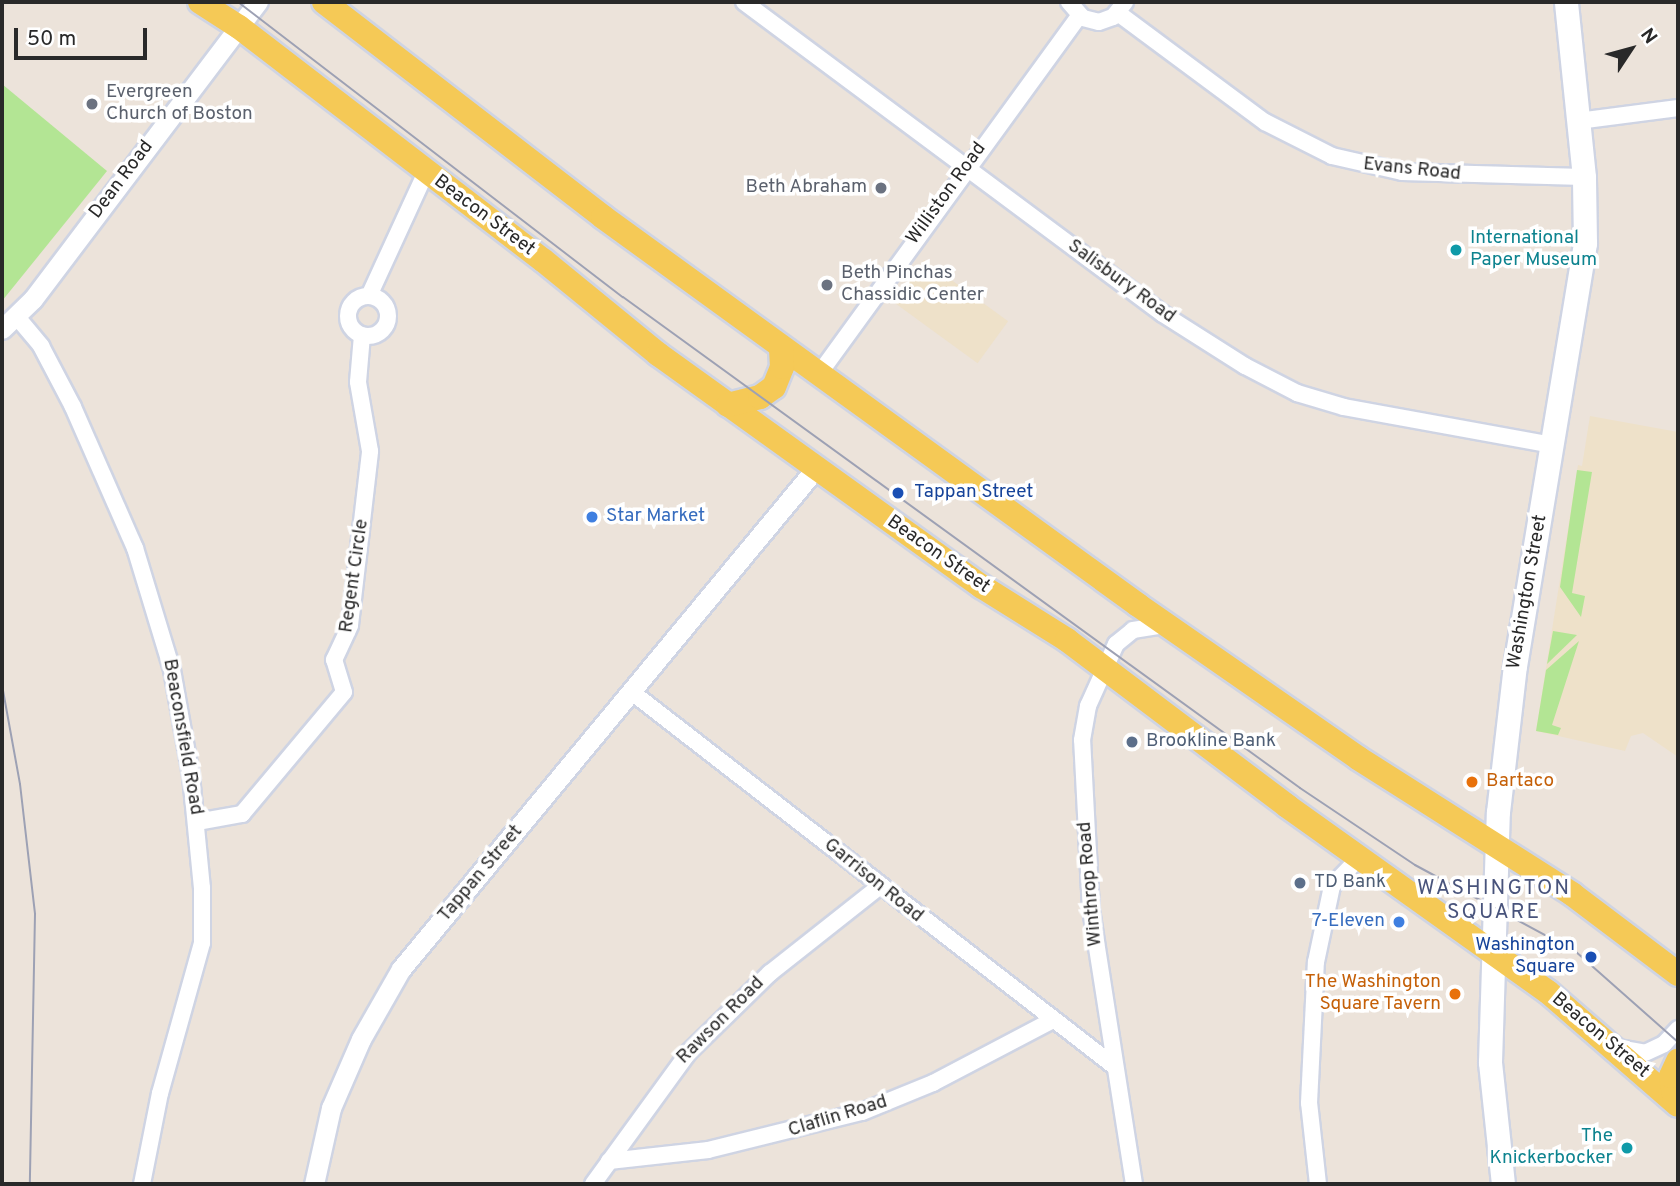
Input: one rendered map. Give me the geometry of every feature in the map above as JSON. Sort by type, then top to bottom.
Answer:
[{"type":"main road","name":"Beacon Street","points":[[200,2],[239,27],[728,405],[1104,668],[1492,954],[1618,1048],[1677,1103]]},
{"type":"main road","points":[[324,2],[553,179],[1166,625],[1358,758],[1588,905],[1678,974]]},
{"type":"main road","name":"Washington Street","points":[[1503,1184],[1491,1097],[1492,954],[1497,846],[1511,692],[1583,268],[1584,177],[1566,2]]},
{"type":"main road","points":[[728,405],[760,397],[774,387],[782,367],[781,347]]},
{"type":"main road","points":[[1677,1103],[1671,1076],[1678,1061]]},
{"type":"street","name":"Dean Road","points":[[9,323],[258,2]]},
{"type":"street","name":"Salisbury Road","points":[[744,2],[1163,314],[1297,393],[1358,410],[1554,445]]},
{"type":"street","points":[[1069,2],[1079,16],[1099,22],[1121,8]]},
{"type":"street","name":"Evans Road","points":[[1121,8],[1265,122],[1332,156],[1402,173],[1584,177]]},
{"type":"street","name":"Williston Road","points":[[819,374],[965,169],[1079,16]]},
{"type":"street","points":[[1578,121],[1678,108]]},
{"type":"street","name":"Regent Circle","points":[[197,822],[242,814],[344,692],[334,660],[350,629],[370,451],[358,382],[362,335],[351,326],[349,312],[356,300],[369,296],[426,172]]},
{"type":"street","points":[[362,335],[381,332],[388,320],[386,306],[369,296]]},
{"type":"street","name":"Beaconsfield Road","points":[[9,323],[41,346],[74,407],[144,573],[174,680],[197,822],[202,943],[160,1093],[142,1184]]},
{"type":"street","name":"Tappan Street","points":[[314,1184],[331,1108],[387,990],[816,468]]},
{"type":"street","name":"Winthrop Road","points":[[1134,1184],[1091,911],[1082,766],[1084,723],[1104,668],[1127,634],[1166,625]]},
{"type":"street","name":"Garrison Road","points":[[633,693],[1051,1021],[1114,1066]]},
{"type":"street","points":[[1318,1184],[1309,1103],[1316,962],[1332,886],[1359,858]]},
{"type":"street","name":"Rawson Road","points":[[593,1184],[689,1052],[770,973],[880,886]]},
{"type":"street","name":"Claflin Road","points":[[609,1161],[715,1149],[862,1112],[941,1079],[1051,1021]]},
{"type":"street","points":[[1618,1048],[1645,1053],[1678,1029]]},
{"type":"shaded area","points":[[924,260],[1008,321],[978,363],[893,302]]},
{"type":"shaded area","points":[[1590,416],[1678,432],[1678,757],[1643,733],[1631,736],[1625,751],[1536,731],[1578,465],[1582,466]]},
{"type":"green space","points":[[2,84],[107,171],[2,301]]},
{"type":"green space","points":[[1577,470],[1592,472],[1572,593],[1585,596],[1581,617],[1560,587]]},
{"type":"green space","points":[[1553,631],[1577,635],[1547,664]]},
{"type":"green space","points":[[1579,641],[1552,725],[1561,728],[1558,735],[1536,731],[1546,670]]},
{"type":"tram line","points":[[238,2],[623,297],[1300,788],[1415,865],[1575,951],[1678,1042]]},
{"type":"tram line","points":[[2,685],[20,784],[35,914],[30,1184]]},
{"type":"place","name":"Evergreen Church of Boston","points":[[92,104]]},
{"type":"place","name":"Beth Abraham","points":[[881,188]]},
{"type":"place","name":"International Paper Museum","points":[[1456,250]]},
{"type":"place","name":"Beth Pinchas Chassidic Center","points":[[827,285]]},
{"type":"place","name":"Tappan Street","points":[[898,493]]},
{"type":"place","name":"Star Market","points":[[592,517]]},
{"type":"place","name":"Brookline Bank","points":[[1132,742]]},
{"type":"place","name":"Bartaco","points":[[1472,782]]},
{"type":"place","name":"TD Bank","points":[[1300,883]]},
{"type":"place","name":"7-Eleven","points":[[1399,922]]},
{"type":"place","name":"Washington Square","points":[[1591,957]]},
{"type":"place","name":"The Washington Square Tavern","points":[[1455,994]]},
{"type":"place","name":"The Knickerbocker","points":[[1627,1148]]},
{"type":"district","name":"WASHINGTON SQUARE","points":[[1494,901]]}]
